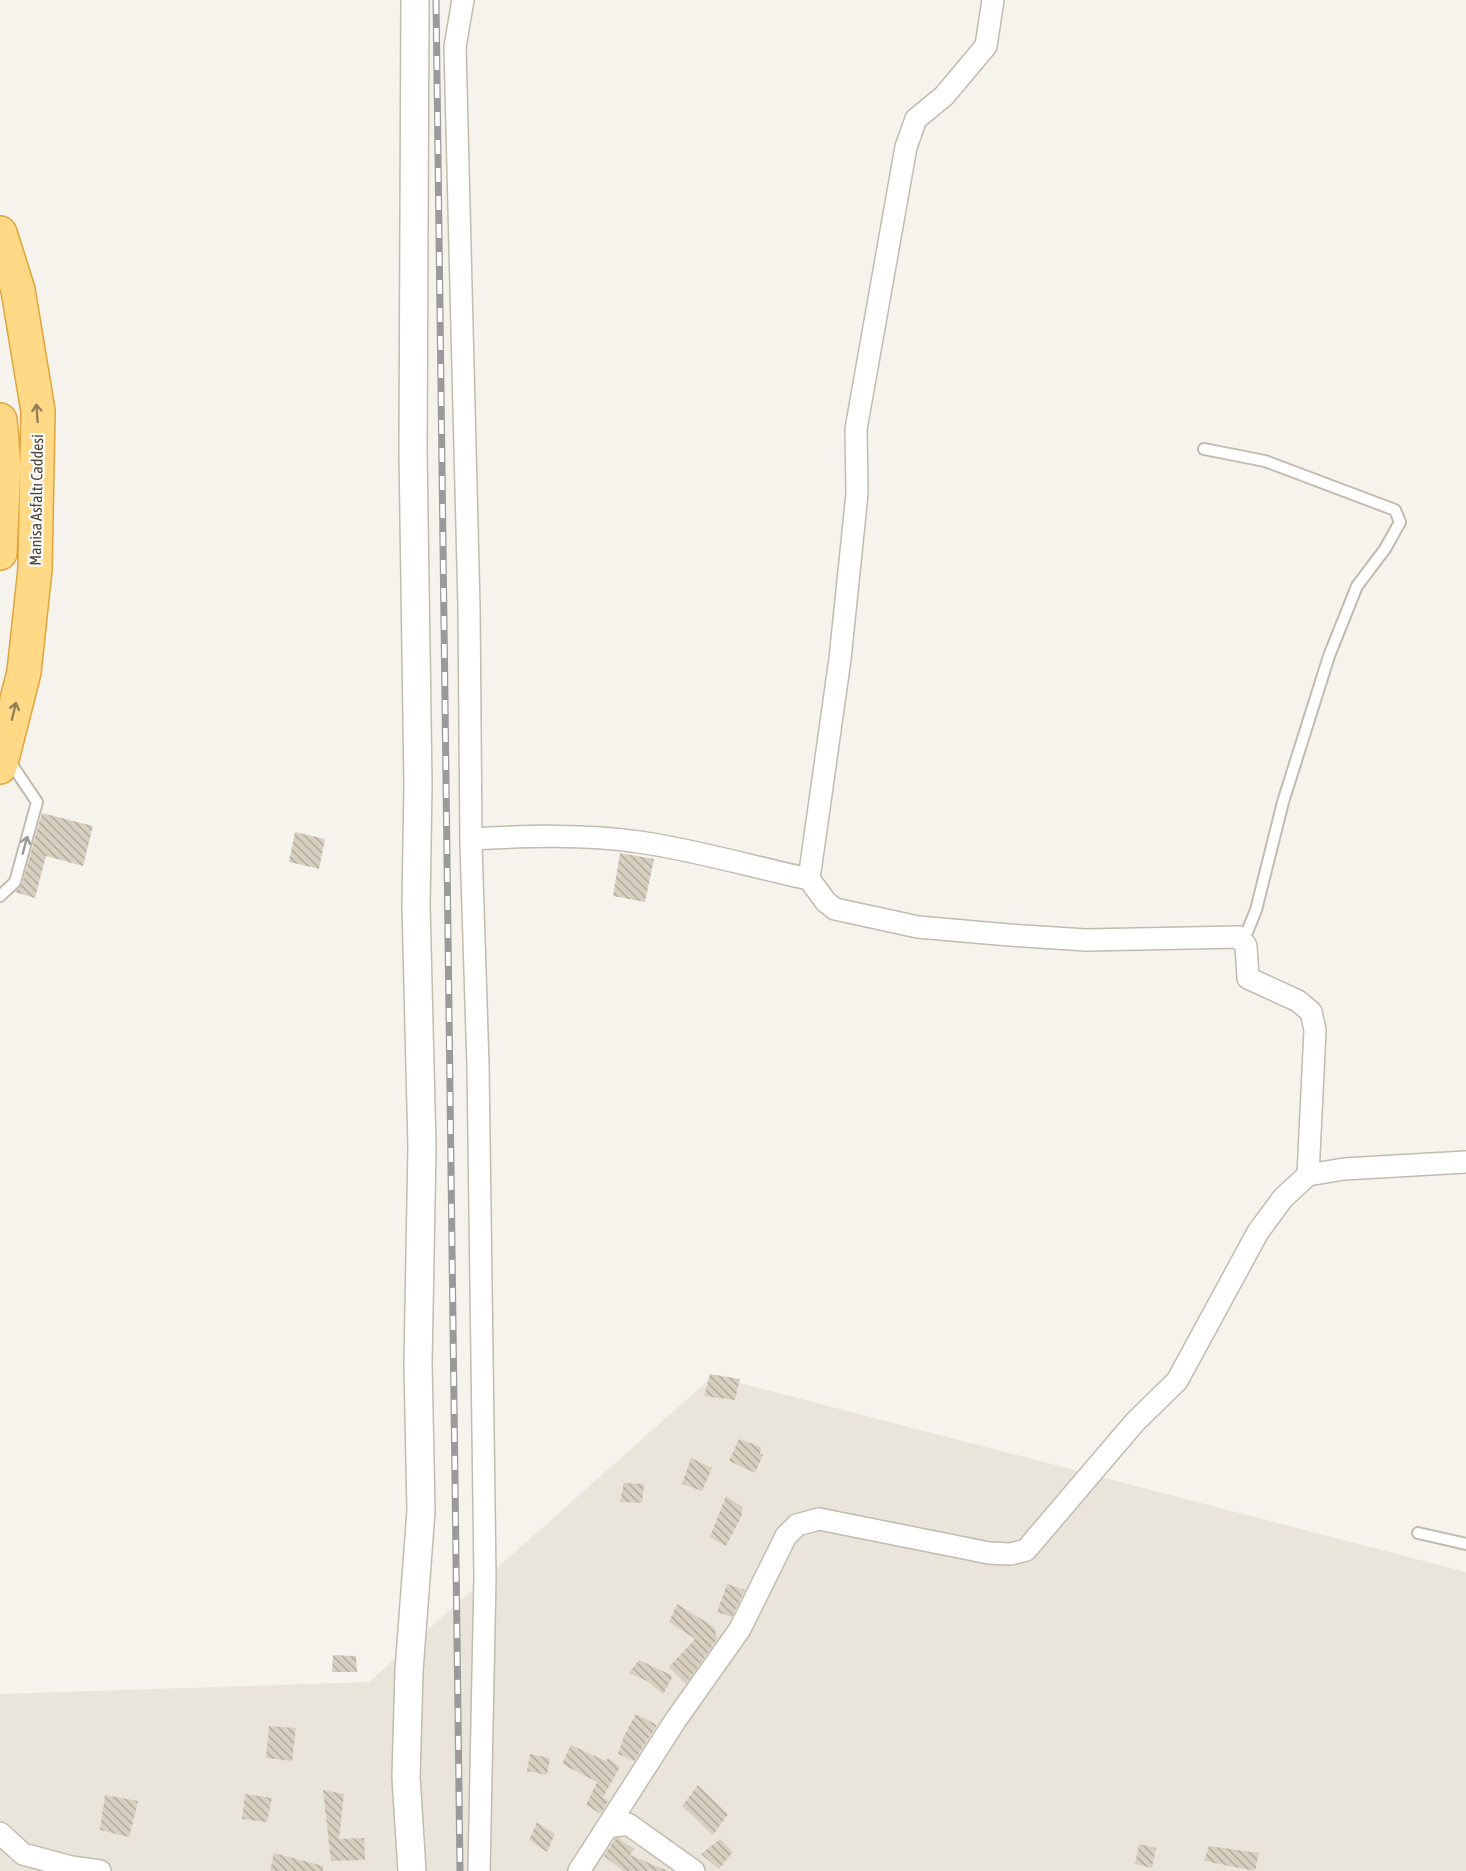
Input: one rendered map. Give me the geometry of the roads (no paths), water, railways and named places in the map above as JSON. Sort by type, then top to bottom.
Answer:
[{"type":"highway","name":"Manisa Asfaltı Caddesi","points":[[0,233],[18,290],[38,411],[35,569],[24,672],[2,760]]},
{"type":"highway","name":"Manisa Asfaltı Caddesi","points":[[0,420],[4,465],[0,553]]},
{"type":"street","points":[[412,1871],[406,1777],[409,1671],[421,1511],[418,1364],[422,1147],[416,905],[418,784],[413,439],[415,0]]},
{"type":"street","points":[[463,0],[455,47],[469,607],[471,839],[478,1065],[485,1577],[479,1871]]},
{"type":"street","points":[[809,879],[840,659],[857,494],[856,429],[906,147],[915,119],[944,96],[986,46],[993,0]]},
{"type":"street","points":[[471,839],[519,836],[638,842],[809,879],[826,902],[835,909],[918,927],[1086,940],[1239,937],[1246,946],[1248,978],[1298,1001],[1311,1012],[1315,1030],[1308,1175]]},
{"type":"street","points":[[579,1871],[675,1721],[740,1629],[786,1536],[797,1525],[819,1519],[989,1553],[1011,1554],[1026,1550],[1135,1422],[1177,1381],[1258,1232],[1283,1198],[1308,1175],[1344,1169],[1466,1162]]},
{"type":"street","points":[[607,1827],[628,1824],[694,1871]]},
{"type":"street","points":[[0,1833],[23,1854],[71,1867],[100,1871]]},
{"type":"lane","points":[[1204,449],[1265,461],[1395,510],[1400,522],[1385,549],[1357,586],[1329,656],[1283,802],[1256,910],[1243,942]]},
{"type":"lane","points":[[0,896],[15,882],[37,802],[2,760]]},
{"type":"lane","points":[[1418,1533],[1466,1544]]},
{"type":"railway","points":[[436,0],[460,1871]]}]
